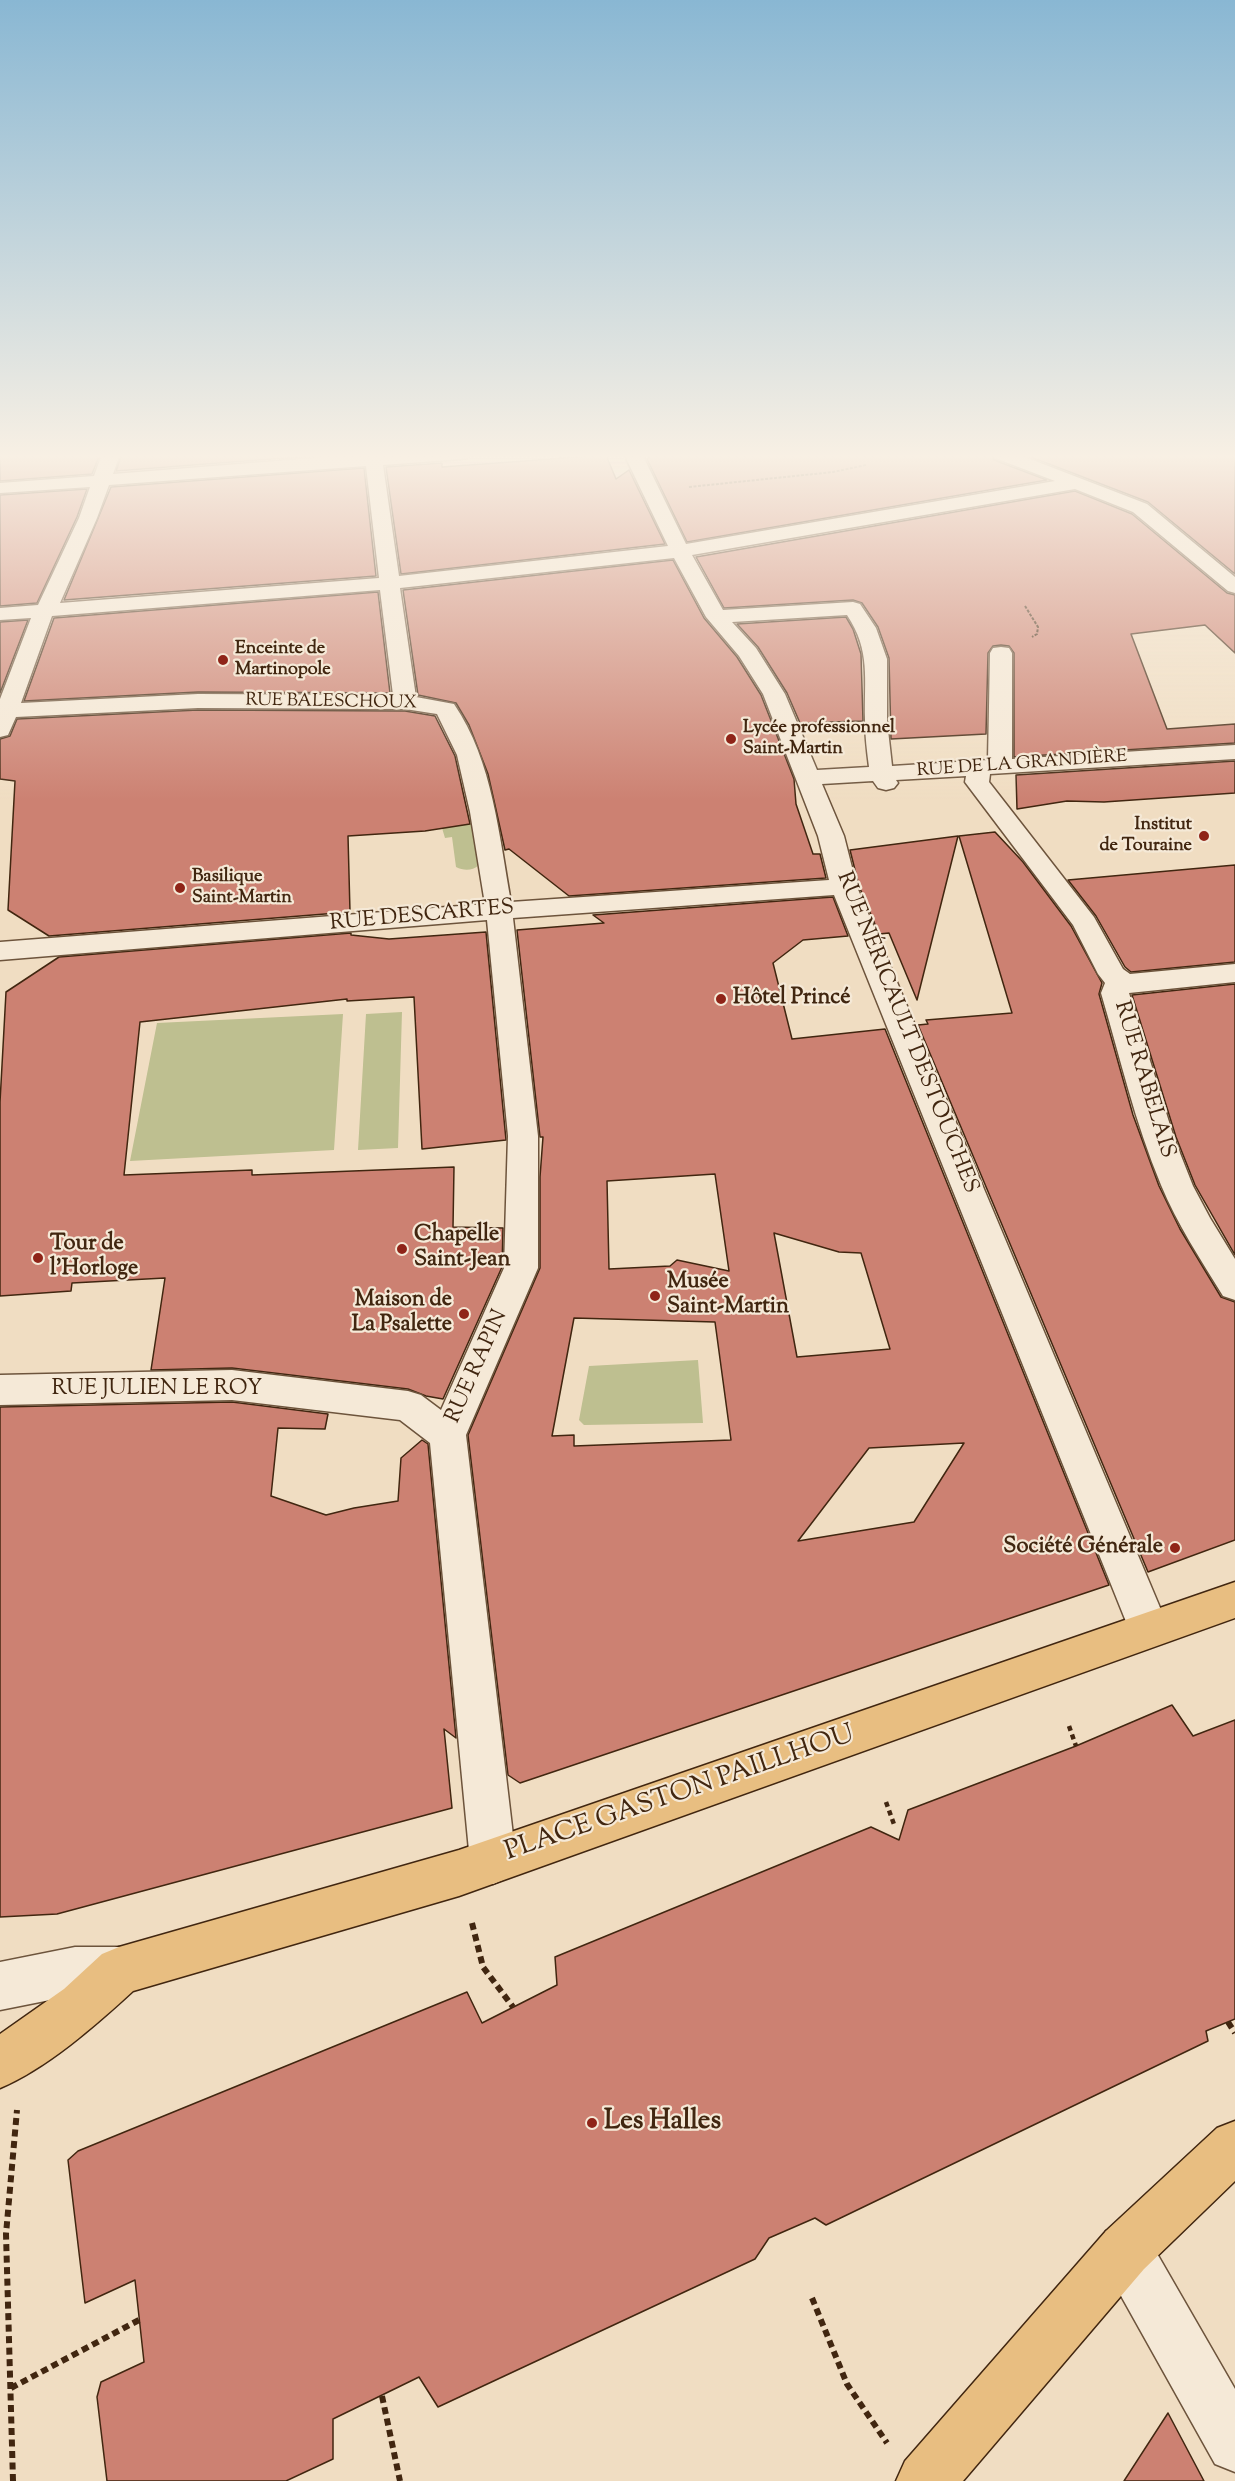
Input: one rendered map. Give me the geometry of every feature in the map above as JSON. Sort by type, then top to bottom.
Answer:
[{"type":"main road","name":"PLACE GASTON PAILLHOU","points":[[0,2063],[81,2006],[119,1971],[493,1861],[1235,1600]]},
{"type":"main road","points":[[908,2466],[1125,2250],[1235,2146]]},
{"type":"street","points":[[2,723],[38,623],[64,570]]},
{"type":"street","points":[[387,570],[405,702]]},
{"type":"street","points":[[0,614],[389,583],[509,570]]},
{"type":"street","name":"RUE NÉRICAULT DESTOUCHES","points":[[690,570],[716,617],[748,653],[774,694],[810,778],[831,836],[844,887],[1149,1629]]},
{"type":"street","points":[[1214,570],[1235,587]]},
{"type":"street","points":[[716,617],[853,608],[866,628],[876,659],[876,721],[883,779]]},
{"type":"street","name":"RUE RABELAIS","points":[[1001,653],[989,768],[977,782],[1085,923],[1112,974],[1125,983],[1116,988],[1117,1000],[1165,1154],[1186,1207],[1235,1287]]},
{"type":"street","name":"RUE BALESCHOUX","points":[[2,723],[198,701],[405,702],[446,709],[469,755],[482,812],[499,911]]},
{"type":"street","name":"RUE DE LA GRANDIÈRE","points":[[810,778],[883,779],[989,768],[1235,752]]},
{"type":"street","name":"RUE DESCARTES","points":[[0,951],[499,911],[844,887]]},
{"type":"street","name":"RUE RAPIN","points":[[493,1861],[448,1435],[521,1268],[523,1136],[499,911]]},
{"type":"street","points":[[1125,983],[1235,973]]},
{"type":"street","name":"RUE JULIEN LE ROY","points":[[0,1390],[232,1385],[408,1406],[448,1435]]},
{"type":"street","name":"PLACE GASTON PAILLHOU","points":[[0,1986],[75,1971],[119,1971]]},
{"type":"street","points":[[1125,2250],[1235,2444]]},
{"type":"path","points":[[1069,1726],[1076,1746]]},
{"type":"path","points":[[886,1802],[895,1827]]},
{"type":"path","points":[[472,1923],[483,1967],[513,2007]]},
{"type":"path","points":[[1228,2022],[1235,2033]]},
{"type":"path","points":[[13,2481],[6,2234],[18,2105]]},
{"type":"path","points":[[812,2298],[847,2384],[908,2466]]},
{"type":"path","points":[[11,2388],[139,2320]]},
{"type":"path","points":[[382,2396],[400,2481]]},
{"type":"green space","points":[[475,823],[479,865],[465,870],[456,867],[452,837],[445,838],[442,828]]},
{"type":"green space","points":[[402,1012],[398,1148],[358,1150],[366,1014]]},
{"type":"green space","points":[[343,1014],[334,1150],[130,1161],[157,1023]]},
{"type":"green space","points":[[698,1360],[703,1423],[584,1425],[579,1420],[589,1366]]},
{"type":"building","points":[[0,570],[52,570],[37,603],[0,606]]},
{"type":"building","points":[[77,570],[375,570],[376,576],[64,600]]},
{"type":"building","points":[[400,570],[438,570],[401,574]]},
{"type":"building","points":[[585,570],[678,570],[704,618],[737,657],[761,695],[794,779],[796,804],[813,854],[820,854],[826,878],[569,896],[509,849],[505,850],[488,774],[469,725],[456,703],[418,695],[403,590]]},
{"type":"building","points":[[703,570],[1199,570],[1227,593],[1235,595],[1235,653],[1205,625],[1131,634],[1167,729],[1235,724],[1235,743],[1014,757],[1014,653],[1009,646],[1001,645],[993,646],[988,653],[986,734],[891,739],[889,658],[878,627],[862,603],[853,600],[724,608]]},
{"type":"building","points":[[378,592],[390,693],[198,692],[24,701],[54,618]]},
{"type":"building","points":[[846,617],[853,629],[861,654],[863,721],[800,723],[787,693],[758,647],[737,624]]},
{"type":"building","points":[[28,620],[0,693],[0,622]]},
{"type":"building","points":[[198,710],[405,711],[435,716],[455,756],[470,824],[425,831],[348,836],[350,912],[49,936],[8,910],[15,781],[0,779],[0,739],[10,736],[17,719]]},
{"type":"building","points":[[1235,761],[1235,793],[1104,802],[1067,801],[1017,809],[1016,775]]},
{"type":"building","points":[[995,832],[1023,862],[1071,926],[1102,983],[1099,994],[1133,1115],[1159,1186],[1180,1229],[1221,1297],[1235,1302],[1235,1540],[1148,1572],[918,1025],[928,1024],[926,1020],[1012,1013],[959,836]]},
{"type":"building","points":[[958,836],[917,1000],[889,933],[879,934],[859,886],[850,850]]},
{"type":"building","points":[[1235,865],[1235,962],[1131,972],[1125,967],[1096,916],[1068,880]]},
{"type":"building","points":[[833,897],[848,936],[803,940],[773,963],[792,1039],[885,1029],[1109,1585],[520,1783],[508,1775],[468,1435],[540,1268],[540,1177],[543,1137],[540,1137],[517,930],[604,923],[593,915]],"holes":[[[715,1174],[729,1271],[677,1260],[670,1266],[609,1269],[607,1181]],[[774,1233],[839,1252],[861,1253],[890,1349],[797,1357]],[[574,1318],[715,1322],[731,1440],[574,1446],[574,1435],[552,1436]],[[964,1443],[914,1522],[798,1541],[869,1448]]]},
{"type":"building","points":[[486,932],[506,1140],[422,1149],[414,997],[347,1001],[347,999],[140,1022],[124,1175],[252,1170],[252,1175],[454,1167],[453,1227],[503,1228],[502,1267],[443,1399],[408,1389],[232,1368],[151,1370],[165,1278],[72,1283],[71,1291],[0,1296],[0,1102],[6,992],[59,957],[351,933],[351,935],[389,939]]},
{"type":"building","points":[[1235,984],[1235,1255],[1195,1185],[1176,1137],[1132,995]]},
{"type":"building","points":[[232,1402],[328,1414],[325,1429],[278,1428],[271,1496],[326,1515],[398,1501],[401,1458],[422,1440],[428,1444],[456,1738],[444,1729],[452,1808],[57,1914],[0,1917],[0,1407]]},
{"type":"building","name":"Les Halles","points":[[1172,1705],[1193,1736],[1235,1720],[1235,2019],[1206,2031],[1208,2041],[826,2225],[815,2218],[769,2238],[755,2259],[438,2407],[419,2377],[333,2419],[333,2459],[286,2481],[107,2481],[97,2397],[101,2382],[144,2362],[135,2280],[85,2303],[68,2160],[78,2151],[467,1992],[482,2023],[557,1985],[555,1957],[871,1827],[899,1840],[908,1810],[1076,1746]]},
{"type":"building","points":[[1168,2413],[1204,2481],[1124,2481]]},
{"type":"place","name":"Enceinte de Martinopole","points":[[223,660]]},
{"type":"place","name":"Lycée professionnel Saint-Martin","points":[[731,739]]},
{"type":"place","name":"Institut de Touraine","points":[[1204,836]]},
{"type":"place","name":"Basilique Saint-Martin","points":[[180,888]]},
{"type":"place","name":"Hôtel Princé","points":[[721,999]]},
{"type":"place","name":"Chapelle Saint-Jean","points":[[402,1249]]},
{"type":"place","name":"Tour de l'Horloge","points":[[38,1258]]},
{"type":"place","name":"Musée Saint-Martin","points":[[655,1296]]},
{"type":"place","name":"Maison de La Psalette","points":[[464,1314]]},
{"type":"place","name":"Société Générale","points":[[1175,1548]]},
{"type":"place","name":"Les Halles","points":[[592,2123]]}]
